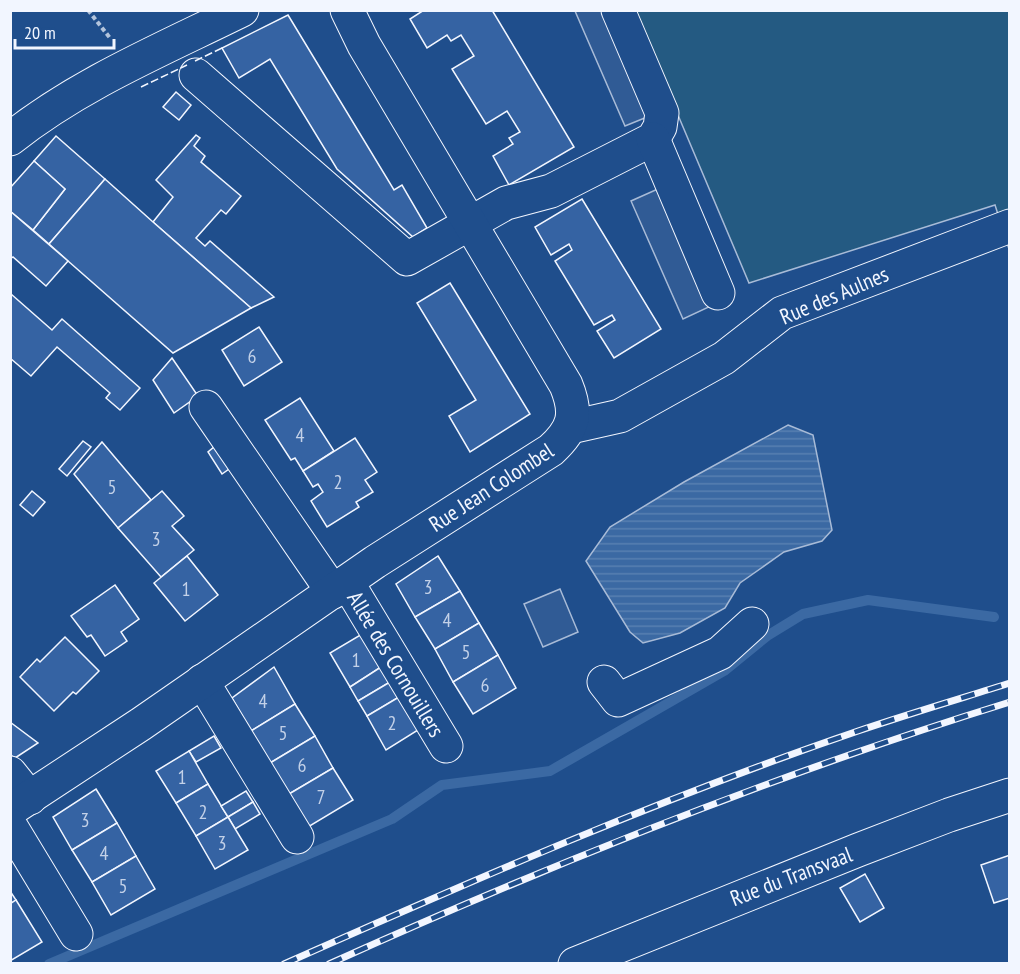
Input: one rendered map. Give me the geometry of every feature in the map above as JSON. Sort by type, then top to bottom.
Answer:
[{"type":"street","points":[[10,139],[30,123],[191,21],[242,10]]},
{"type":"street","name":"Rue Jean Colombel","points":[[17,793],[202,681],[340,587],[551,450],[564,438],[571,427],[572,399],[566,385],[364,45],[347,10]]},
{"type":"street","points":[[196,75],[407,259],[506,203],[551,191],[653,139],[660,127],[662,113],[618,10]]},
{"type":"street","points":[[653,139],[718,293]]},
{"type":"street","name":"Rue des Aulnes","points":[[571,427],[620,416],[724,358],[782,313],[1010,226]]},
{"type":"street","name":"Allée des Cornouillers","points":[[206,407],[340,587],[446,746]]},
{"type":"street","points":[[604,682],[618,700],[720,653],[752,624]]},
{"type":"street","points":[[202,681],[297,837]]},
{"type":"street","name":"Rue du Transvaal","points":[[575,963],[858,850],[949,815],[1010,795]]},
{"type":"street","points":[[10,825],[76,934]]},
{"type":"shaded area","points":[[575,11],[608,11],[652,115],[625,126]]},
{"type":"shaded area","points":[[634,11],[1009,11],[1009,249],[995,205],[749,283]]},
{"type":"shaded area","points":[[660,188],[711,306],[683,319],[631,201]]},
{"type":"shaded area","points":[[788,425],[813,435],[832,530],[822,541],[784,552],[740,583],[725,608],[680,633],[643,643],[630,632],[586,561],[610,527],[684,482]]},
{"type":"shaded area","points":[[560,589],[578,632],[543,647],[524,604]]},
{"type":"building","points":[[424,10],[492,10],[574,147],[509,185],[493,156],[513,144],[509,138],[520,132],[507,111],[486,124],[452,69],[474,56],[461,35],[451,41],[447,35],[427,48],[410,19]]},
{"type":"building","points":[[288,15],[394,190],[402,185],[427,228],[413,237],[337,169],[270,59],[239,78],[222,48]]},
{"type":"building","points":[[176,92],[191,105],[179,120],[163,107]]},
{"type":"building","points":[[196,135],[200,138],[194,146],[205,156],[201,162],[241,196],[226,214],[221,210],[196,238],[205,246],[210,241],[274,297],[251,308],[153,222],[173,197],[156,180]]},
{"type":"building","points":[[56,136],[105,179],[49,244],[33,230],[65,189],[34,161]]},
{"type":"building","points":[[34,161],[65,189],[33,230],[10,211],[10,188]]},
{"type":"building","points":[[105,179],[251,308],[173,353],[68,261],[49,244]]},
{"type":"building","points":[[582,199],[661,329],[614,358],[597,331],[615,320],[612,315],[594,325],[555,261],[572,250],[569,244],[551,255],[535,227]]},
{"type":"building","points":[[10,211],[68,261],[46,286],[13,257],[10,259]]},
{"type":"building","points":[[450,283],[530,414],[470,452],[449,416],[476,400],[417,303]]},
{"type":"building","points":[[11,294],[52,330],[62,319],[140,388],[120,410],[106,398],[110,393],[57,347],[31,376],[10,358]]},
{"type":"building","points":[[259,327],[282,362],[244,386],[222,350]]},
{"type":"building","points":[[172,358],[198,396],[174,413],[153,380]]},
{"type":"building","points":[[300,398],[334,451],[303,471],[295,458],[291,460],[265,420]]},
{"type":"building","points":[[355,438],[377,472],[365,480],[373,492],[356,502],[359,507],[327,527],[311,501],[323,492],[318,484],[313,487],[303,471]]},
{"type":"building","points":[[83,441],[91,447],[67,476],[59,469]]},
{"type":"building","points":[[102,442],[151,500],[118,528],[74,474]]},
{"type":"building","points":[[220,442],[236,464],[222,474],[208,452]]},
{"type":"building","points":[[32,491],[45,502],[33,516],[20,505]]},
{"type":"building","points":[[162,491],[184,516],[172,526],[194,550],[161,577],[118,528]]},
{"type":"building","points":[[187,556],[218,595],[185,621],[154,583]]},
{"type":"building","points":[[438,556],[460,591],[415,617],[396,584]]},
{"type":"building","points":[[115,585],[139,619],[121,632],[127,641],[105,656],[91,635],[87,637],[71,616]]},
{"type":"building","points":[[460,591],[479,623],[435,649],[415,617]]},
{"type":"building","points":[[479,623],[498,655],[453,682],[435,649]]},
{"type":"building","points":[[362,634],[381,667],[350,687],[330,653]]},
{"type":"building","points":[[65,637],[99,671],[76,694],[73,692],[54,711],[20,677],[37,659],[40,662]]},
{"type":"building","points":[[498,655],[516,688],[473,714],[453,682]]},
{"type":"building","points":[[274,667],[295,704],[251,731],[232,698]]},
{"type":"building","points":[[381,667],[390,682],[358,701],[350,687]]},
{"type":"building","points":[[390,682],[399,697],[367,716],[358,701]]},
{"type":"building","points":[[399,697],[418,730],[386,750],[367,716]]},
{"type":"building","points":[[295,704],[315,736],[270,763],[251,731]]},
{"type":"building","points":[[10,722],[38,743],[15,758],[10,755]]},
{"type":"building","points":[[214,736],[221,748],[196,762],[189,751]]},
{"type":"building","points":[[315,736],[333,768],[289,794],[270,763]]},
{"type":"building","points":[[189,751],[208,784],[176,803],[156,771]]},
{"type":"building","points":[[333,768],[353,800],[308,827],[289,794]]},
{"type":"building","points":[[208,784],[228,817],[196,836],[176,803]]},
{"type":"building","points":[[96,789],[117,823],[72,850],[53,817]]},
{"type":"building","points":[[246,791],[253,802],[228,817],[221,806]]},
{"type":"building","points":[[253,802],[260,814],[235,829],[228,817]]},
{"type":"building","points":[[228,817],[248,850],[215,869],[196,836]]},
{"type":"building","points":[[117,823],[136,856],[92,882],[72,850]]},
{"type":"building","points":[[1010,855],[1010,898],[994,903],[981,865]]},
{"type":"building","points":[[136,856],[155,889],[111,915],[92,882]]},
{"type":"building","points":[[865,874],[884,908],[860,922],[840,888]]},
{"type":"building","points":[[10,891],[16,900],[10,904]]},
{"type":"building","points":[[16,900],[42,942],[10,961],[10,904]]},
{"type":"waterway","points":[[49,964],[392,819],[442,785],[550,771],[724,671],[767,636],[803,614],[868,600],[994,617]]},
{"type":"railway","points":[[284,964],[497,871],[712,784],[858,731],[1010,683]]},
{"type":"railway","points":[[329,964],[496,891],[665,822],[837,759],[1010,702]]},
{"type":"fence","points":[[195,61],[222,48]]},
{"type":"fence","points":[[141,87],[187,65]]}]
